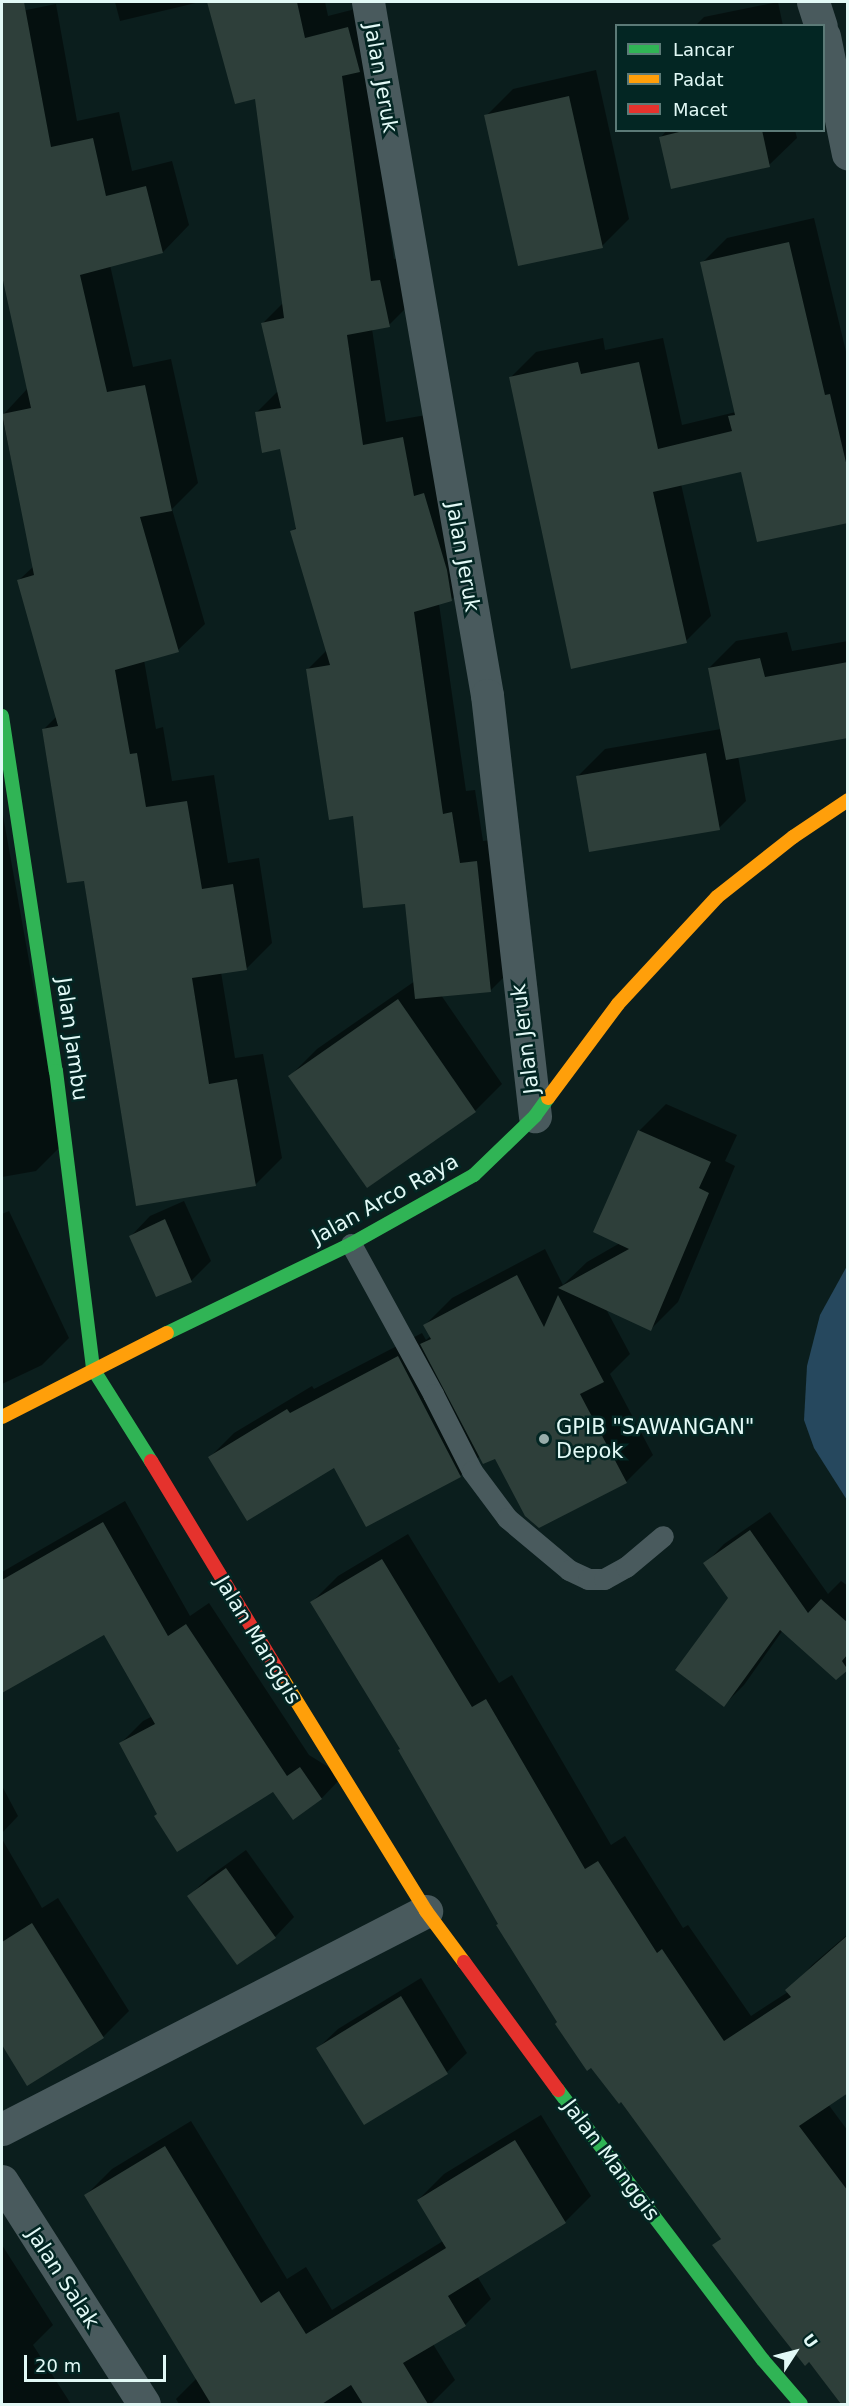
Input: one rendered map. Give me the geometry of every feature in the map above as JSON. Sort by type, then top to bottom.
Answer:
[{"type":"street","name":"Jalan Jeruk","points":[[368,2],[487,695],[535,1116]]},
{"type":"street","points":[[813,2],[820,24]]},
{"type":"street","points":[[825,41],[848,154]]},
{"type":"street","name":"Jalan Jambu","points":[[2,716],[56,1071],[93,1369]]},
{"type":"street","name":"Jalan Arco Raya","points":[[2,1418],[93,1369],[351,1244],[474,1175],[535,1116],[618,1004],[717,897],[794,837],[848,800]]},
{"type":"street","name":"Jalan Manggis","points":[[93,1369],[160,1474],[358,1806],[426,1911],[616,2168],[763,2360],[801,2404]]},
{"type":"street","points":[[2,2129],[426,1911]]},
{"type":"street","name":"Jalan Salak","points":[[2,2181],[144,2404]]},
{"type":"lane","points":[[351,1244],[433,1394],[472,1471],[507,1518],[569,1570],[588,1579],[604,1579],[626,1567],[663,1536]]},
{"type":"water","points":[[847,1266],[847,1500],[814,1448],[804,1420],[807,1366],[820,1315]]},
{"type":"building","points":[[2,2],[24,2],[51,147],[93,138],[106,196],[146,186],[163,253],[80,275],[107,392],[145,385],[172,511],[140,517],[179,652],[115,670],[130,754],[137,753],[146,807],[187,801],[202,889],[233,884],[247,970],[192,978],[209,1084],[237,1079],[256,1186],[136,1206],[84,881],[67,883],[58,829],[42,729],[58,726],[17,580],[34,575],[2,414],[31,408],[2,276]]},
{"type":"building","points":[[207,2],[297,2],[305,38],[348,27],[360,72],[342,76],[371,281],[380,280],[390,327],[347,335],[363,445],[403,437],[414,496],[424,493],[447,570],[452,601],[414,612],[443,814],[452,812],[460,863],[477,861],[491,992],[415,999],[405,904],[363,908],[353,816],[329,820],[306,669],[330,665],[290,531],[296,529],[280,449],[262,453],[255,412],[281,408],[261,323],[284,318],[255,99],[235,104]]},
{"type":"building","points":[[569,96],[603,248],[518,266],[484,115]]},
{"type":"building","points":[[679,132],[762,132],[770,167],[671,189],[659,137]]},
{"type":"building","points":[[789,242],[825,395],[830,394],[848,471],[848,523],[757,542],[741,472],[653,492],[687,643],[571,669],[509,377],[578,362],[581,374],[639,362],[658,449],[732,431],[728,416],[735,415],[700,262]]},
{"type":"building","points":[[760,658],[765,677],[848,662],[848,738],[726,760],[708,668]]},
{"type":"building","points":[[706,753],[720,830],[589,852],[576,776]]},
{"type":"building","points":[[398,999],[476,1112],[367,1188],[288,1076]]},
{"type":"building","points":[[638,1130],[711,1162],[699,1188],[709,1193],[651,1331],[558,1288],[629,1249],[593,1232]]},
{"type":"building","points":[[165,1219],[192,1282],[156,1297],[129,1236]]},
{"type":"building","name":"GPIB \"SAWANGAN\" Depok","points":[[517,1275],[544,1327],[558,1295],[604,1382],[580,1394],[627,1483],[539,1528],[525,1516],[495,1459],[483,1464],[420,1344],[431,1339],[423,1325]]},
{"type":"building","points":[[398,1356],[461,1477],[366,1527],[334,1468],[247,1521],[208,1457],[287,1409],[290,1413]]},
{"type":"building","points":[[103,1522],[168,1636],[186,1624],[287,1776],[300,1767],[322,1799],[293,1820],[273,1792],[177,1852],[154,1816],[157,1814],[119,1743],[155,1724],[104,1635],[2,1693],[2,1580]]},
{"type":"building","points":[[750,1530],[808,1613],[821,1599],[848,1623],[848,1654],[842,1661],[848,1670],[836,1680],[780,1630],[724,1707],[675,1670],[728,1598],[703,1563]]},
{"type":"building","points":[[382,1559],[472,1707],[486,1699],[585,1869],[598,1861],[657,1953],[662,1949],[724,2041],[791,1997],[785,1990],[848,1935],[848,2093],[799,2126],[848,2191],[848,2404],[841,2404],[809,2362],[805,2366],[771,2323],[712,2245],[721,2239],[621,2102],[619,2104],[591,2068],[587,2071],[555,2024],[557,2022],[496,1925],[498,1924],[398,1750],[400,1749],[310,1602]]},
{"type":"building","points":[[226,1868],[276,1938],[237,1965],[187,1896]]},
{"type":"building","points":[[32,1923],[104,2038],[27,2086],[2,2045],[2,1942]]},
{"type":"building","points":[[401,1996],[448,2074],[364,2125],[316,2048]]},
{"type":"building","points":[[515,2140],[566,2223],[448,2296],[466,2326],[403,2363],[428,2404],[363,2404],[351,2385],[322,2404],[211,2404],[84,2195],[165,2146],[261,2303],[279,2291],[306,2334],[446,2248],[417,2200]]},
{"type":"traffic: fast","points":[[2,716],[56,1071],[93,1369],[151,1461]]},
{"type":"traffic: fast","points":[[167,1333],[351,1244],[474,1175],[535,1116],[548,1098]]},
{"type":"traffic: fast","points":[[558,2090],[763,2360],[801,2404]]},
{"type":"traffic: slow","points":[[548,1098],[618,1004],[717,897],[793,837],[848,800]]},
{"type":"traffic: slow","points":[[2,1417],[167,1333]]},
{"type":"traffic: slow","points":[[281,1676],[426,1911],[464,1962]]},
{"type":"traffic: jam","points":[[151,1461],[281,1676]]},
{"type":"traffic: jam","points":[[464,1962],[558,2090]]},
{"type":"place","name":"GPIB \"SAWANGAN\" Depok","points":[[544,1439]]}]
